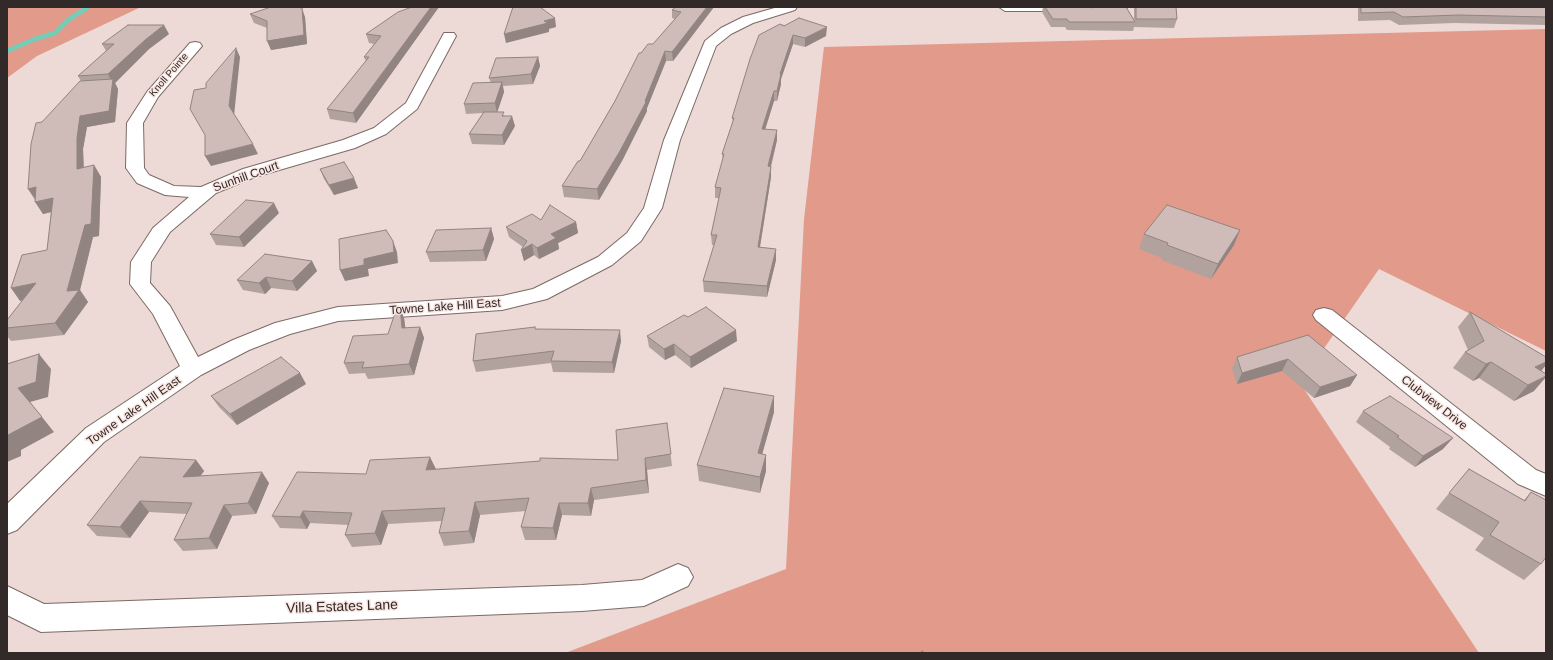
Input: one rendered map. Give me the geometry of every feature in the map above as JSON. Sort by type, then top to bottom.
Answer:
[{"type":"street","name":"Towne Lake Hill East","points":[[7,522],[95,435],[193,369],[240,345],[283,328],[338,314],[502,303],[540,294],[605,260],[634,237],[653,208],[672,140],[710,44],[726,31],[748,20],[791,7]]},
{"type":"street","points":[[1005,7],[1122,7]]},
{"type":"street","name":"Sunhill Court","points":[[193,369],[162,311],[140,284],[140,262],[163,228],[210,189],[249,174],[350,144],[380,131],[412,106],[449,36]]},
{"type":"street","name":"Knoll Pointe","points":[[195,46],[152,95],[135,124],[135,168],[143,179],[171,191],[205,193]]},
{"type":"street","name":"Clubview Drive","points":[[1324,316],[1527,477],[1546,485]]},
{"type":"street","name":"Villa Estates Lane","points":[[7,600],[41,618],[582,598],[644,593],[678,577]]},
{"type":"shaded area","points":[[7,7],[141,7],[37,56],[7,78]]},
{"type":"shaded area","points":[[1546,29],[1546,351],[1379,269],[1300,383],[1479,653],[565,653],[786,569],[804,219],[824,47]]},
{"type":"building","points":[[271,7],[302,8],[304,35],[267,41],[267,21],[250,14]]},
{"type":"building","points":[[412,7],[431,7],[353,113],[327,109],[369,57],[364,57],[381,36],[366,34],[398,12]]},
{"type":"building","points":[[513,7],[540,7],[555,18],[544,21],[548,23],[504,34]]},
{"type":"building","points":[[676,7],[707,7],[672,52],[665,51],[645,101],[646,102],[620,151],[597,189],[562,186],[578,161],[580,161],[615,101],[639,53],[641,53],[648,44],[653,44],[681,12],[672,10]]},
{"type":"building","points":[[1045,7],[1126,7],[1135,22],[1069,22],[1067,19],[1053,19]]},
{"type":"building","points":[[1136,7],[1176,7],[1177,19],[1136,19]]},
{"type":"building","points":[[1361,7],[1544,7],[1546,8],[1546,17],[1458,15],[1403,17],[1394,12],[1361,13]]},
{"type":"building","points":[[799,18],[827,27],[805,38],[793,35],[780,74],[777,91],[774,91],[762,129],[777,130],[768,166],[771,167],[758,247],[776,249],[767,286],[703,281],[717,235],[711,235],[721,188],[715,187],[724,154],[722,154],[734,118],[732,118],[750,59],[759,35],[780,24],[784,26]]},
{"type":"building","points":[[128,25],[164,25],[145,40],[108,74],[78,76],[114,44],[102,44]]},
{"type":"building","points":[[236,48],[229,106],[253,144],[205,156],[205,135],[190,109],[194,90],[206,88],[206,83]]},
{"type":"building","points":[[538,57],[531,74],[489,78],[496,58]]},
{"type":"building","points":[[113,79],[109,111],[80,116],[77,138],[77,169],[94,165],[91,224],[85,225],[67,291],[79,290],[55,323],[7,328],[7,320],[36,283],[11,288],[22,255],[47,250],[53,198],[35,202],[36,187],[28,189],[31,144],[36,123],[42,122],[80,81]]},
{"type":"building","points":[[502,82],[495,103],[464,104],[473,83]]},
{"type":"building","points":[[484,112],[504,112],[502,116],[512,116],[502,135],[469,134]]},
{"type":"building","points":[[344,162],[354,178],[329,185],[320,169]]},
{"type":"building","points":[[246,200],[274,203],[239,237],[210,234]]},
{"type":"building","points":[[550,205],[576,222],[551,234],[556,238],[537,248],[532,244],[521,250],[527,241],[506,227],[532,214],[541,220]]},
{"type":"building","points":[[1167,205],[1240,230],[1218,264],[1167,245],[1168,243],[1144,234]]},
{"type":"building","points":[[491,228],[483,250],[426,252],[436,230]]},
{"type":"building","points":[[386,230],[393,241],[394,252],[364,259],[364,265],[340,270],[339,239]]},
{"type":"building","points":[[265,254],[312,261],[292,281],[266,277],[259,283],[237,280]]},
{"type":"building","points":[[397,307],[400,307],[402,328],[420,327],[409,364],[362,368],[364,362],[344,363],[353,336],[388,334]]},
{"type":"building","points":[[706,307],[736,330],[690,357],[674,344],[664,349],[647,336],[684,315],[688,317]]},
{"type":"building","points":[[1470,312],[1546,357],[1546,362],[1535,367],[1546,374],[1546,376],[1528,385],[1491,362],[1486,364],[1465,352],[1484,341]]},
{"type":"building","points":[[535,327],[535,329],[620,330],[612,362],[551,361],[554,351],[473,361],[476,334]]},
{"type":"building","points":[[1308,335],[1357,375],[1320,387],[1288,359],[1242,373],[1237,357]]},
{"type":"building","points":[[39,354],[36,382],[18,388],[42,417],[8,435],[7,442],[7,364]]},
{"type":"building","points":[[281,357],[300,373],[230,414],[211,396]]},
{"type":"building","points":[[724,388],[774,396],[758,453],[766,455],[760,477],[697,465]]},
{"type":"building","points":[[1390,396],[1453,438],[1423,456],[1397,437],[1399,436],[1363,411]]},
{"type":"building","points":[[667,423],[671,454],[645,458],[646,480],[591,488],[588,503],[559,503],[553,528],[521,527],[529,498],[475,502],[469,531],[439,533],[445,508],[382,511],[375,533],[345,535],[352,513],[303,511],[300,517],[272,516],[297,472],[366,474],[370,460],[430,457],[426,470],[540,461],[540,458],[618,460],[616,430]]},
{"type":"building","points":[[140,457],[196,460],[183,477],[262,472],[248,503],[224,505],[209,538],[174,540],[192,503],[140,501],[120,527],[87,525]]},
{"type":"building","points":[[1469,469],[1525,501],[1531,492],[1546,500],[1546,557],[1541,564],[1490,535],[1499,522],[1449,493]]},
{"type":"waterway","points":[[7,51],[35,39],[55,33],[68,20],[88,7]]}]
